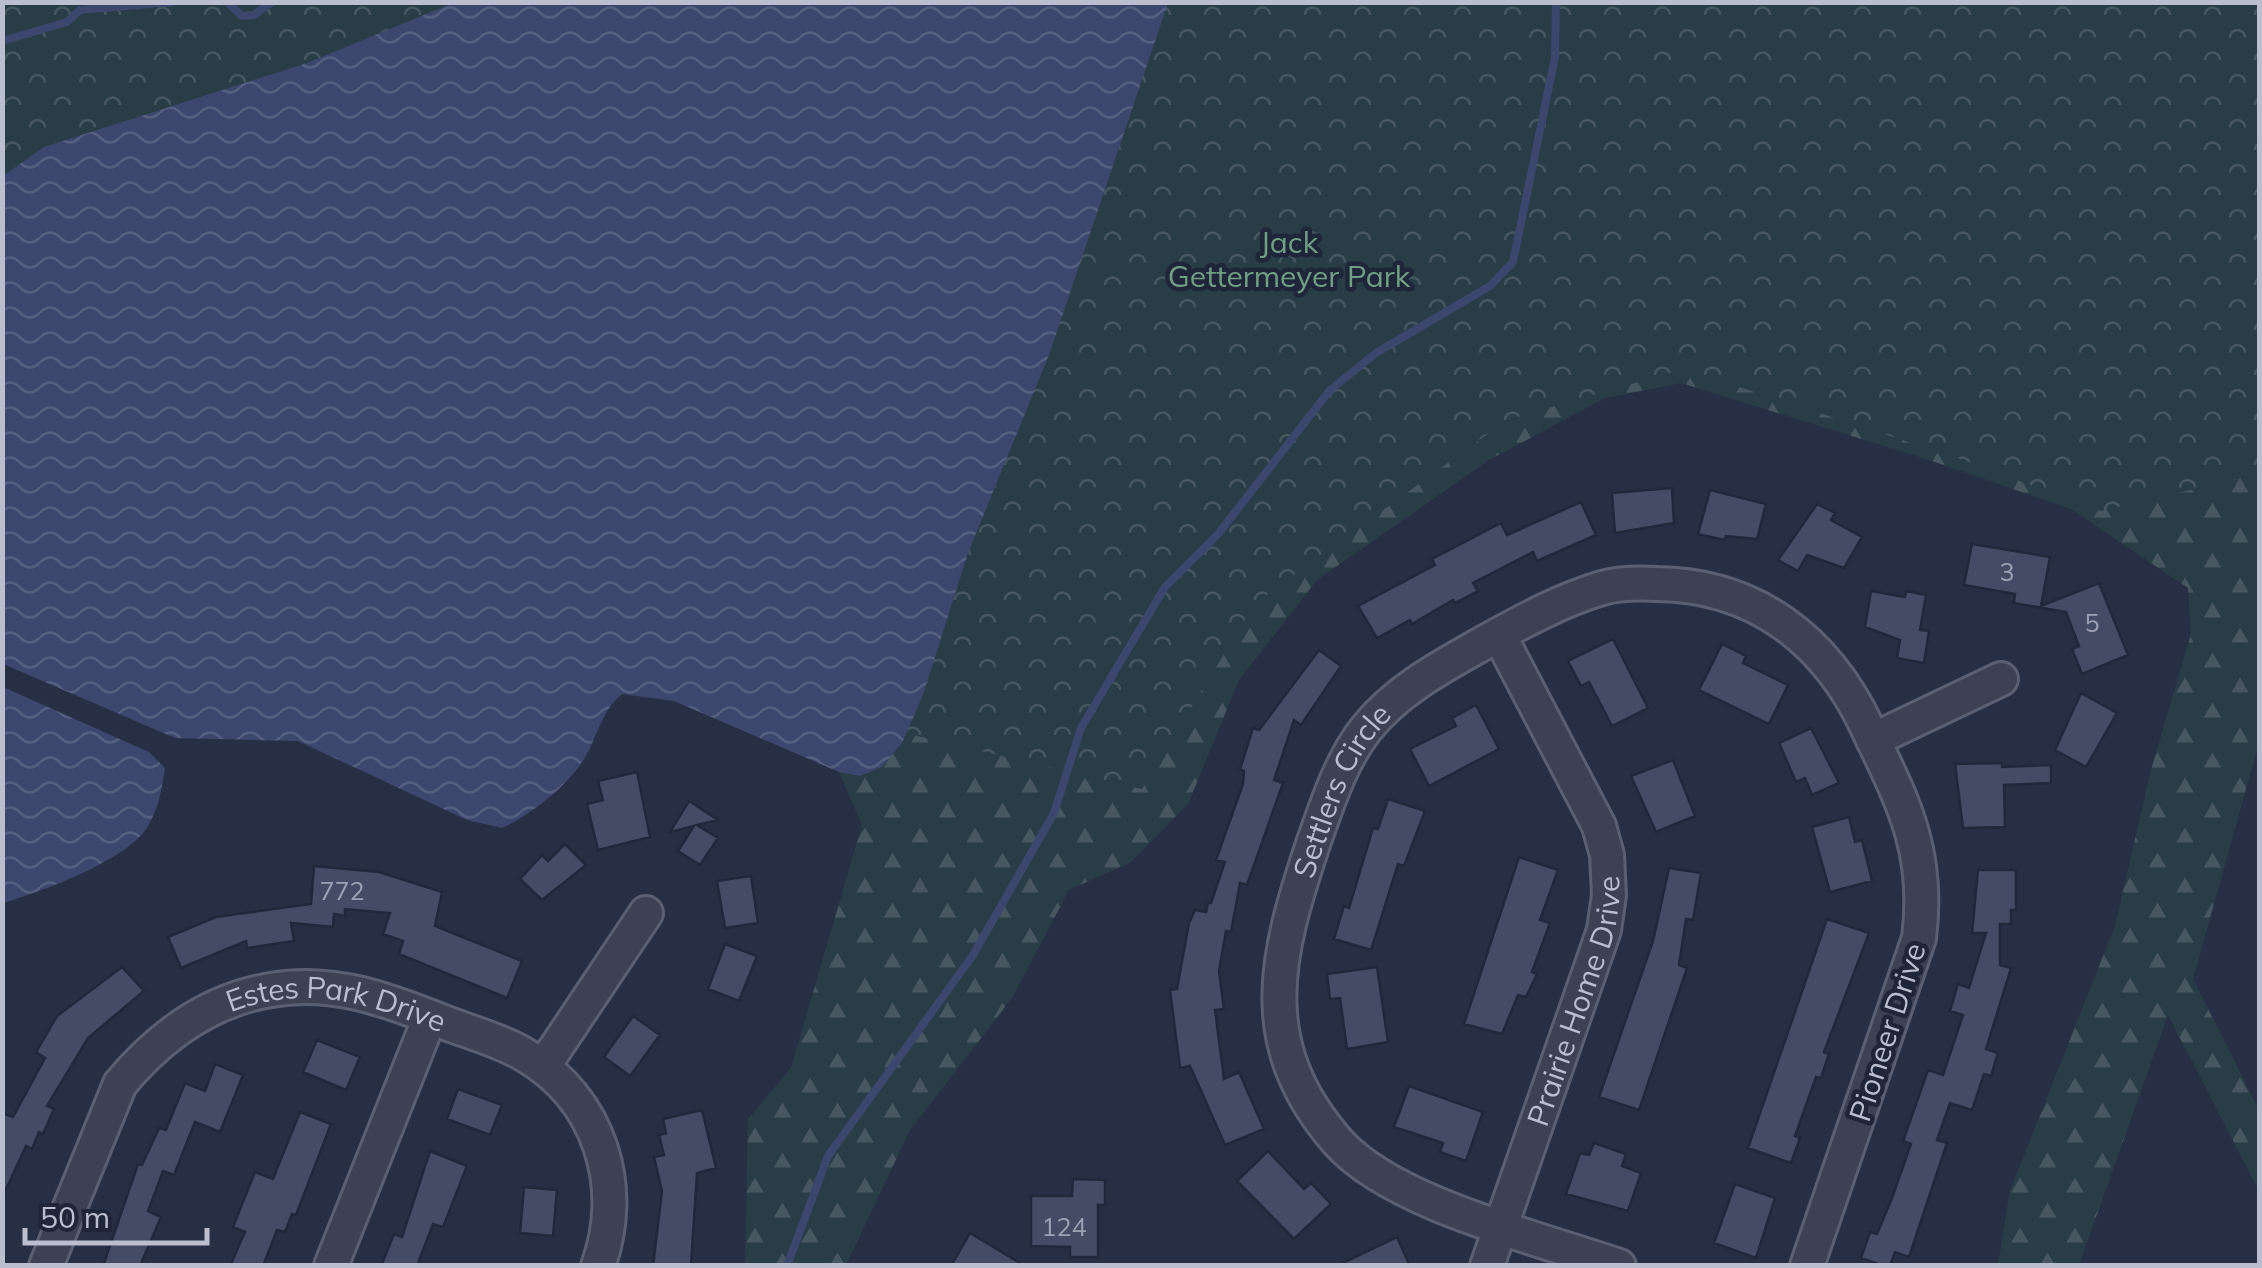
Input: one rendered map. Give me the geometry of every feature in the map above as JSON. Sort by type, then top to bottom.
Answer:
[{"type":"street","name":"Settlers Circle","points":[[1619,1266],[1412,1195],[1374,1173],[1340,1144],[1295,1074],[1278,1004],[1279,961],[1289,917],[1346,759],[1366,729],[1399,694],[1499,635],[1606,587],[1687,584],[1732,595],[1771,612],[1803,635],[1830,665],[1873,740]]},
{"type":"street","name":"Prairie Home Drive","points":[[1486,1266],[1596,956],[1609,895],[1607,855],[1599,826],[1499,635]]},
{"type":"street","points":[[1873,740],[2002,679]]},
{"type":"street","name":"Pioneer Drive","points":[[1807,1266],[1904,990],[1922,921],[1916,837],[1873,740]]},
{"type":"street","points":[[544,1067],[646,913]]},
{"type":"street","name":"Estes Park Drive","points":[[46,1266],[120,1084],[170,1033],[240,997],[308,986],[378,997],[522,1053],[566,1088],[602,1144],[610,1179],[612,1212],[598,1266]]},
{"type":"street","points":[[331,1266],[430,1017]]},
{"type":"green space","points":[[2,3],[585,3],[3,193]]},
{"type":"green space","name":"Jack Gettermeyer Park","points":[[1108,3],[2259,3],[2259,474],[2100,511],[1958,458],[1684,369],[1507,420],[1255,603],[1142,789],[850,720]]},
{"type":"green space","points":[[2259,218],[2260,739],[2193,979],[2259,1110],[2259,1191],[2168,1015],[2079,1265],[1998,1265],[2010,1191],[2115,926],[2151,770],[2191,634],[2188,588],[2071,509],[1681,383],[1605,398],[1489,460],[1317,580],[1239,680],[1188,804],[1131,862],[1069,890],[1012,998],[910,1130],[846,1265],[745,1266],[748,1119],[791,1068],[862,825],[839,772],[860,776],[968,553]]},
{"type":"water","points":[[453,3],[1168,3],[1049,355],[968,553],[923,695],[902,743],[882,767],[860,776],[839,772],[674,701],[622,694],[564,784],[540,805],[502,828],[467,820],[298,741],[175,738],[3,664],[3,176],[44,147],[307,63]]},
{"type":"water","points":[[3,687],[149,752],[165,768],[154,814],[136,840],[81,874],[3,903]]},
{"type":"building","points":[[1672,488],[1674,523],[1615,533],[1612,493]]},
{"type":"building","points":[[1710,490],[1766,504],[1757,539],[1726,536],[1724,540],[1698,534]]},
{"type":"building","points":[[1581,502],[1596,535],[1537,561],[1533,552],[1473,583],[1478,591],[1455,603],[1453,600],[1412,624],[1410,620],[1377,638],[1358,606],[1435,565],[1432,559],[1501,523],[1507,535]]},
{"type":"building","points":[[1817,504],[1835,513],[1831,520],[1862,537],[1844,568],[1807,555],[1798,571],[1778,560]]},
{"type":"building","points":[[1972,544],[2050,557],[2041,606],[2099,583],[2128,655],[2082,674],[2072,649],[2079,646],[2066,612],[2014,603],[2015,594],[1964,585]]},
{"type":"building","points":[[1871,591],[1905,597],[1906,591],[1926,595],[1920,630],[1929,631],[1924,663],[1897,658],[1900,640],[1865,627]]},
{"type":"building","points":[[1613,639],[1648,708],[1612,726],[1589,682],[1581,686],[1568,661]]},
{"type":"building","points":[[1722,644],[1746,656],[1743,663],[1788,685],[1769,724],[1699,690]]},
{"type":"building","points":[[1319,650],[1341,666],[1301,725],[1294,720],[1274,780],[1283,783],[1247,885],[1240,883],[1231,932],[1226,931],[1219,971],[1224,1009],[1215,1010],[1224,1079],[1239,1072],[1264,1129],[1225,1145],[1190,1066],[1180,1068],[1170,990],[1177,989],[1189,923],[1195,910],[1206,912],[1225,862],[1216,860],[1243,784],[1244,771],[1240,769],[1253,728],[1259,730]]},
{"type":"building","points":[[2081,693],[2117,713],[2086,767],[2055,750]]},
{"type":"building","points":[[1476,705],[1499,749],[1429,786],[1410,749],[1456,726],[1452,718]]},
{"type":"building","points":[[1811,728],[1839,783],[1812,795],[1805,778],[1796,782],[1779,743]]},
{"type":"building","points":[[1673,760],[1695,816],[1656,832],[1631,776]]},
{"type":"building","points":[[2002,763],[2002,767],[2051,765],[2051,783],[2004,785],[2005,827],[1963,828],[1955,764]]},
{"type":"building","points":[[637,772],[650,837],[598,850],[587,804],[603,800],[598,781]]},
{"type":"building","points":[[1388,799],[1425,811],[1404,866],[1398,864],[1371,950],[1334,939],[1344,906],[1349,908],[1373,828],[1378,829]]},
{"type":"building","points":[[689,801],[718,820],[697,825],[718,838],[700,865],[678,851],[694,826],[670,832]]},
{"type":"building","points":[[1849,817],[1855,842],[1862,840],[1872,881],[1830,892],[1812,827]]},
{"type":"building","points":[[565,844],[586,865],[542,900],[520,879],[542,855],[548,861]]},
{"type":"building","points":[[1519,857],[1558,870],[1540,920],[1550,923],[1532,972],[1537,974],[1526,997],[1518,995],[1502,1034],[1464,1024]]},
{"type":"building","points":[[314,866],[379,872],[442,892],[435,926],[522,961],[507,998],[399,954],[403,941],[383,934],[390,913],[345,909],[345,916],[334,914],[333,927],[291,923],[294,941],[247,948],[246,941],[181,968],[168,937],[216,917],[311,904]]},
{"type":"building","points":[[1669,868],[1701,873],[1693,920],[1686,919],[1679,965],[1687,968],[1639,1110],[1599,1097],[1653,941]]},
{"type":"building","points":[[1978,870],[2016,870],[2016,910],[2011,910],[2011,924],[2000,924],[2000,965],[2011,968],[1986,1049],[1998,1053],[1991,1076],[1984,1074],[1972,1110],[1950,1103],[1937,1140],[1947,1143],[1909,1257],[1895,1252],[1890,1266],[1884,1266],[1861,1258],[1870,1232],[1877,1234],[1892,1198],[1911,1144],[1903,1141],[1928,1070],[1943,1075],[1963,1015],[1950,1011],[1958,984],[1969,988],[1986,933],[1972,933]]},
{"type":"building","points":[[751,876],[758,923],[725,928],[717,881]]},
{"type":"building","points":[[1827,919],[1869,933],[1824,1052],[1829,1054],[1821,1078],[1816,1077],[1795,1136],[1800,1138],[1791,1163],[1748,1148]]},
{"type":"building","points":[[725,944],[757,956],[739,1001],[708,989]]},
{"type":"building","points":[[122,967],[144,991],[88,1038],[47,1106],[54,1109],[43,1134],[39,1132],[32,1149],[26,1146],[2,1198],[2,1113],[13,1117],[45,1058],[36,1052],[57,1016]]},
{"type":"building","points":[[1377,967],[1388,1042],[1347,1049],[1340,998],[1330,999],[1327,974]]},
{"type":"building","points":[[633,1016],[660,1035],[630,1076],[604,1057]]},
{"type":"building","points":[[317,1040],[360,1057],[346,1090],[303,1072]]},
{"type":"building","points":[[215,1064],[243,1075],[220,1132],[195,1122],[174,1175],[163,1171],[148,1211],[161,1217],[140,1266],[103,1266],[138,1164],[142,1165],[159,1128],[166,1130],[185,1083],[205,1091]]},
{"type":"building","points":[[1409,1086],[1483,1112],[1466,1161],[1440,1152],[1443,1143],[1394,1127]]},
{"type":"building","points":[[458,1089],[502,1105],[490,1135],[447,1119]]},
{"type":"building","points":[[702,1110],[716,1168],[697,1173],[691,1266],[653,1266],[662,1191],[654,1157],[664,1155],[659,1135],[666,1133],[663,1119]]},
{"type":"building","points":[[300,1112],[331,1124],[296,1215],[292,1214],[285,1232],[277,1230],[263,1266],[230,1266],[245,1232],[233,1227],[255,1172],[273,1179]]},
{"type":"building","points":[[1594,1143],[1626,1154],[1622,1166],[1641,1173],[1628,1211],[1566,1194],[1580,1153],[1589,1155]]},
{"type":"building","points":[[430,1151],[467,1166],[443,1227],[433,1224],[417,1266],[381,1266],[394,1234],[402,1237]]},
{"type":"building","points":[[1268,1151],[1304,1189],[1311,1183],[1331,1204],[1294,1239],[1237,1181]]},
{"type":"building","points":[[1073,1179],[1105,1180],[1105,1205],[1098,1205],[1098,1257],[1070,1257],[1070,1247],[1031,1246],[1031,1196],[1072,1196]]},
{"type":"building","points":[[1735,1184],[1775,1198],[1756,1258],[1714,1243]]},
{"type":"building","points":[[524,1187],[557,1190],[553,1236],[520,1233]]},
{"type":"building","points":[[970,1233],[1025,1266],[951,1266]]},
{"type":"building","points":[[1397,1237],[1410,1266],[1336,1266]]},
{"type":"waterway","points":[[2,41],[67,22],[80,10],[173,2]]},
{"type":"waterway","points":[[227,2],[242,16],[254,15],[272,2]]},
{"type":"waterway","points":[[787,1266],[828,1156],[973,955],[1054,813],[1081,728],[1165,587],[1219,533],[1330,390],[1376,353],[1490,286],[1513,262],[1555,57],[1556,2]]}]
